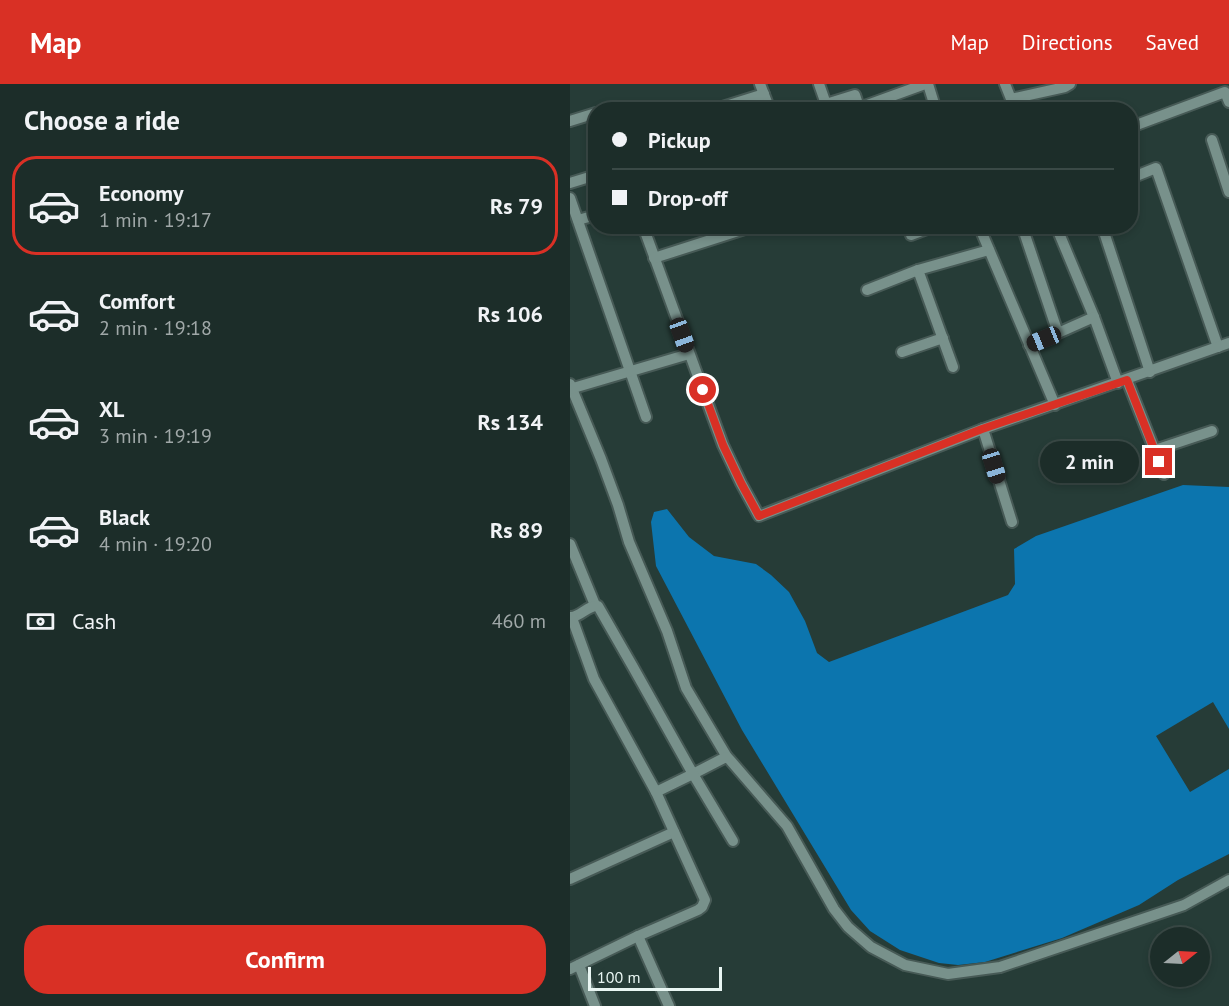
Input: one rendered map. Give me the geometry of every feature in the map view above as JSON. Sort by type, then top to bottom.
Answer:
[{"type":"street","points":[[819,84],[825,102]]},
{"type":"street","points":[[879,102],[927,84],[933,102]]},
{"type":"street","points":[[1005,84],[1012,102]]},
{"type":"street","points":[[1019,102],[1070,84]]},
{"type":"street","points":[[732,102],[762,89]]},
{"type":"street","points":[[1138,124],[1225,92],[1229,102]]},
{"type":"street","points":[[832,102],[855,95],[858,102]]},
{"type":"street","points":[[570,121],[588,115]]},
{"type":"street","points":[[1212,140],[1229,192]]},
{"type":"street","points":[[1138,175],[1156,168],[1218,347]]},
{"type":"street","points":[[570,183],[588,177]]},
{"type":"street","points":[[570,198],[646,417]]},
{"type":"street","points":[[570,234],[588,220]]},
{"type":"street","points":[[646,234],[723,445],[759,516],[982,429],[1229,344]]},
{"type":"street","points":[[654,258],[729,234]]},
{"type":"street","points":[[983,234],[1055,405]]},
{"type":"street","points":[[1025,234],[1058,333]]},
{"type":"street","points":[[1059,234],[1164,474]]},
{"type":"street","points":[[1105,234],[1150,372]]},
{"type":"street","points":[[867,290],[918,270],[988,250]]},
{"type":"street","points":[[918,270],[953,367]]},
{"type":"street","points":[[1029,345],[1094,317]]},
{"type":"street","points":[[902,352],[943,338]]},
{"type":"street","points":[[689,354],[570,387],[601,459],[629,542],[667,631],[686,688],[728,758],[787,826],[834,909],[848,927],[871,947],[905,965],[948,974],[1000,967],[1184,904],[1229,880]]},
{"type":"street","points":[[982,429],[1012,522]]},
{"type":"street","points":[[1155,450],[1212,431]]},
{"type":"street","points":[[570,544],[595,605],[598,606],[733,841]]},
{"type":"street","points":[[595,605],[571,617],[594,679],[656,792],[703,895],[704,904],[698,910],[575,967],[595,1006]]},
{"type":"street","points":[[656,792],[728,758]]},
{"type":"street","points":[[570,879],[674,832]]},
{"type":"street","points":[[638,936],[669,1006]]},
{"type":"water","points":[[1183,485],[1229,487],[1229,729],[1213,702],[1156,736],[1190,792],[1229,769],[1229,854],[1178,880],[1139,905],[1062,938],[985,962],[958,965],[939,963],[900,950],[870,931],[851,910],[742,730],[656,566],[651,522],[654,512],[667,509],[689,537],[714,556],[756,564],[771,575],[789,592],[805,621],[817,653],[829,662],[1008,595],[1015,584],[1014,549],[1036,536]]},
{"type":"route","points":[[703,390],[723,445],[759,516],[982,429],[1127,380],[1159,462]]}]
